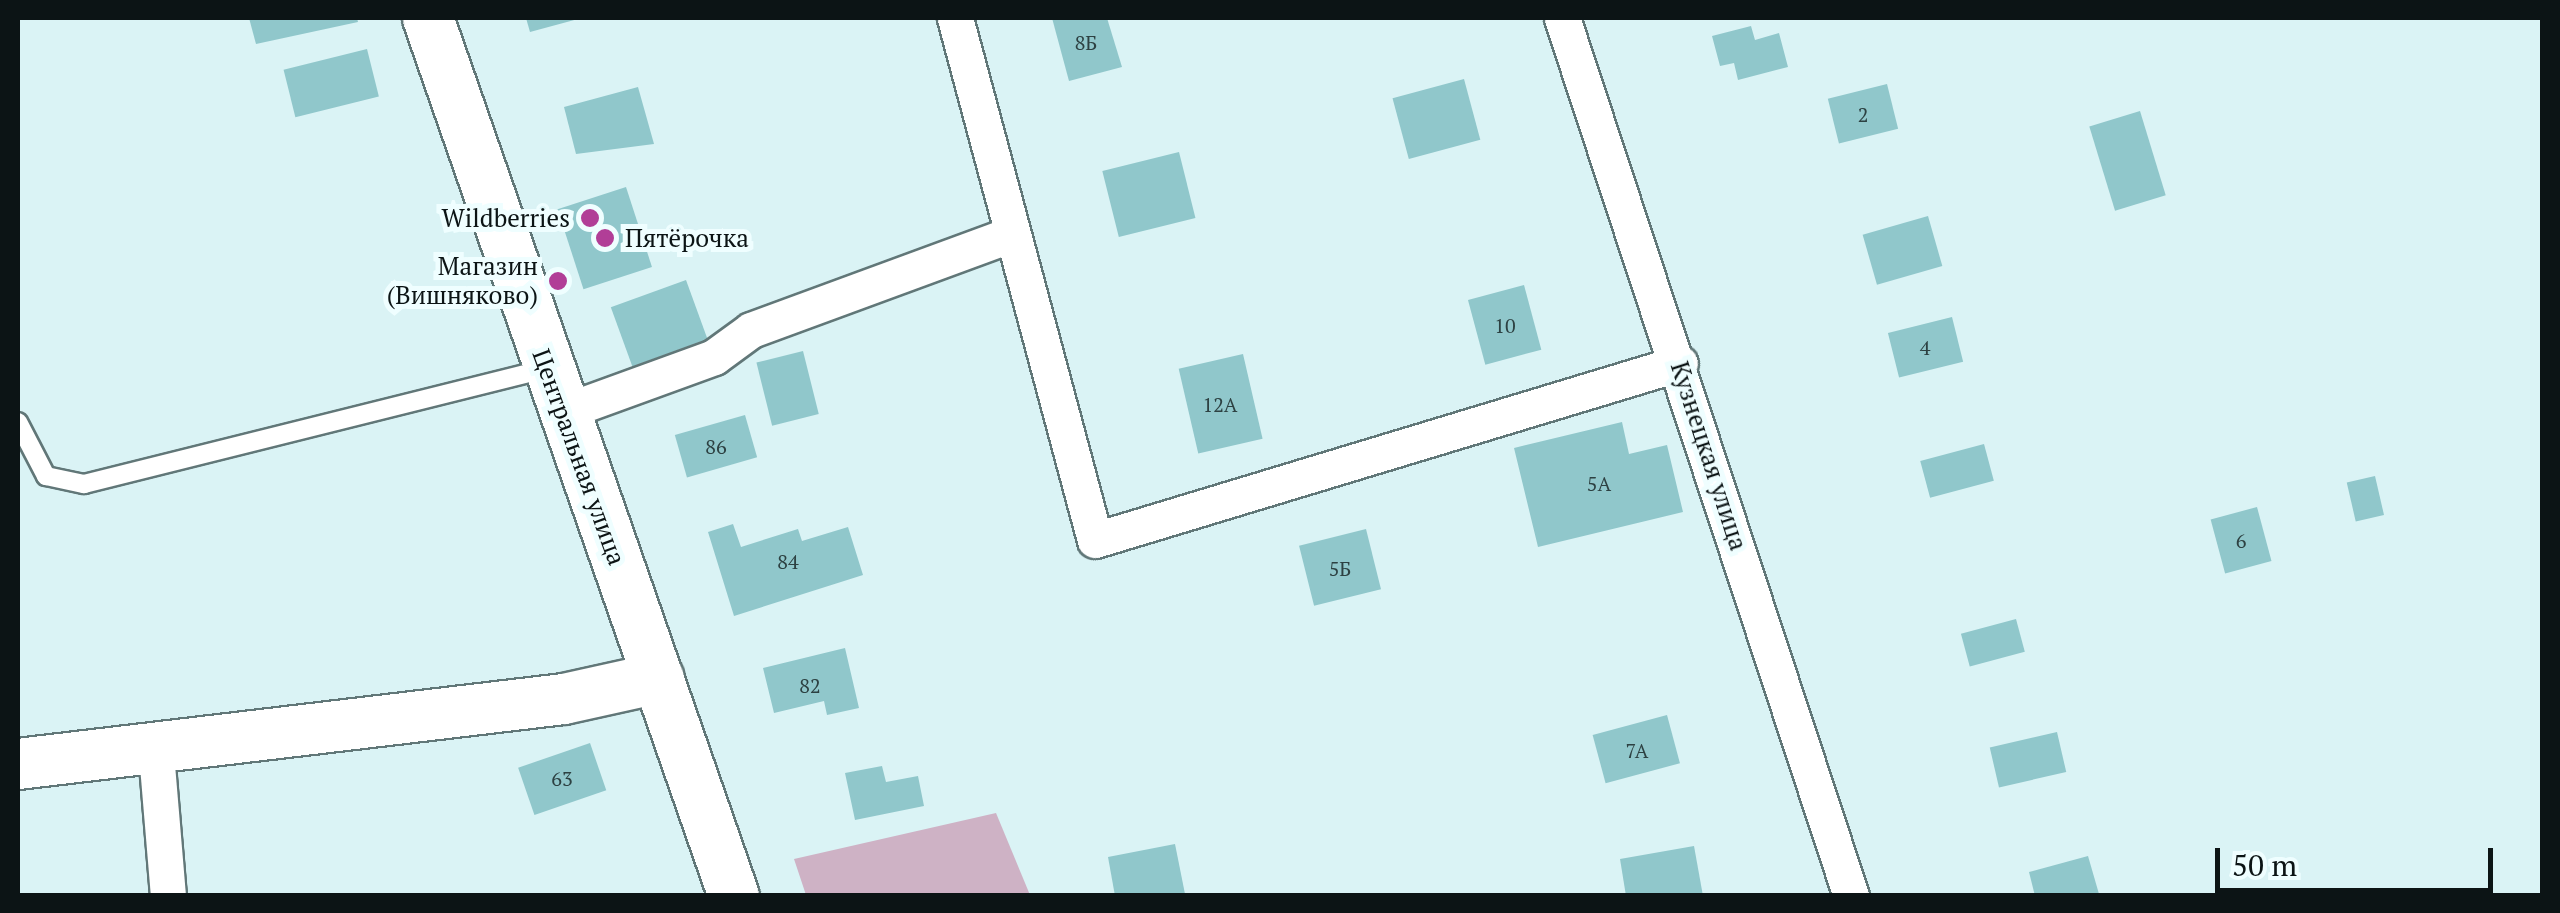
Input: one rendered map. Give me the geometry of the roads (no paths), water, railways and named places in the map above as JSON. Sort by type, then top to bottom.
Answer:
[{"type":"street","name":"Центральная улица","points":[[428,18],[734,896]]},
{"type":"street","points":[[956,18],[1095,540],[1680,363]]},
{"type":"street","name":"Кузнецкая улица","points":[[1562,18],[1680,363],[1851,896]]},
{"type":"street","points":[[555,391],[714,358],[752,330],[1012,234]]},
{"type":"street","points":[[18,764],[156,753],[564,700],[659,678]]},
{"type":"street","points":[[156,753],[168,896]]},
{"type":"lane","points":[[18,422],[46,476],[84,484],[555,391]]},
{"type":"place","name":"Wildberries","points":[[590,218]]},
{"type":"place","name":"Пятёрочка","points":[[605,238]]},
{"type":"place","name":"Магазин (Вишняково)","points":[[558,281]]}]
